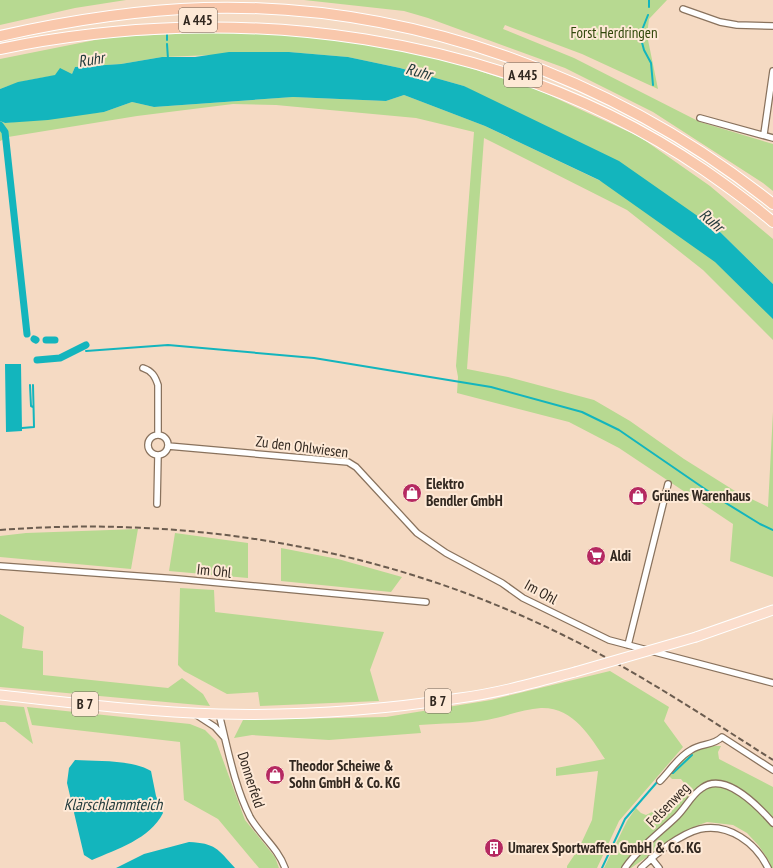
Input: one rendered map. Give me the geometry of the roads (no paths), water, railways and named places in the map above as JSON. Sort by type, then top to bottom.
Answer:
[{"type":"highway","name":"A 445","points":[[0,36],[88,18],[137,12],[206,8],[272,9],[317,13],[400,26],[506,56],[582,86],[646,119],[695,149],[738,177],[773,204]]},
{"type":"highway","name":"A 445","points":[[0,49],[91,30],[140,24],[208,20],[270,21],[315,25],[398,38],[461,54],[502,68],[576,97],[642,130],[677,152],[726,185],[773,222]]},
{"type":"main road","name":"B 7","points":[[0,694],[86,704],[220,714],[334,712],[461,698],[575,672],[696,637],[773,610]]},
{"type":"street","points":[[683,9],[720,22],[737,25],[773,26]]},
{"type":"street","points":[[764,134],[773,71]]},
{"type":"street","points":[[700,118],[764,134],[773,138]]},
{"type":"street","points":[[143,368],[149,370],[155,377],[158,385],[158,435]]},
{"type":"street","points":[[158,435],[166,440],[168,446],[166,452],[158,455],[152,454],[148,445],[152,437],[158,435]]},
{"type":"street","name":"Zu den Ohlwiesen","points":[[168,446],[348,462],[356,468],[417,533],[446,553]]},
{"type":"street","points":[[157,504],[158,455]]},
{"type":"street","points":[[628,645],[668,484]]},
{"type":"street","name":"Im Ohl","points":[[446,553],[502,583],[523,598],[609,640],[773,683]]},
{"type":"street","name":"Im Ohl","points":[[0,566],[178,579],[426,602]]},
{"type":"street","name":"Donnerfeld","points":[[191,712],[215,727],[225,738]]},
{"type":"street","name":"Donnerfeld","points":[[220,714],[242,799],[251,819],[280,858],[284,868]]},
{"type":"street","points":[[660,781],[690,750],[700,745],[712,744],[722,737],[773,770]]},
{"type":"street","name":"Felsenweg","points":[[625,868],[646,844],[682,811],[701,788],[709,784],[720,784],[735,790],[756,803],[773,823]]},
{"type":"street","points":[[641,868],[651,858],[691,832],[704,829],[718,829],[746,840],[759,852],[768,868]]},
{"type":"street","points":[[651,858],[659,868]]},
{"type":"water","points":[[229,52],[289,52],[348,57],[400,68],[464,86],[619,161],[719,231],[773,284],[773,319],[715,262],[599,180],[485,126],[404,95],[386,101],[293,97],[154,107],[132,102],[104,112],[48,120],[5,123],[0,121],[0,89],[18,82],[55,75],[60,68],[72,74],[75,67],[121,64],[162,57],[195,57]]},
{"type":"water","points":[[5,364],[21,364],[22,431],[6,432]]},
{"type":"water","name":"Klärschlammteich","points":[[75,760],[125,763],[143,767],[151,771],[156,796],[163,813],[157,822],[150,830],[122,847],[92,860],[84,855],[67,783],[69,768]]},
{"type":"water","points":[[189,842],[205,844],[215,848],[235,868],[116,868],[144,854]]},
{"type":"waterway","points":[[649,0],[649,7]]},
{"type":"waterway","points":[[648,15],[640,35],[644,50],[651,63],[653,85]]},
{"type":"waterway","points":[[167,35],[167,40]]},
{"type":"waterway","points":[[167,44],[168,59]]},
{"type":"waterway","points":[[0,125],[5,132],[27,334]]},
{"type":"waterway","points":[[46,340],[55,340]]},
{"type":"waterway","points":[[37,360],[60,358],[86,345]]},
{"type":"waterway","points":[[86,351],[168,345],[314,358],[491,387],[582,412],[619,430],[721,500],[760,524],[773,530]]},
{"type":"waterway","points":[[30,385],[31,406],[33,407]]},
{"type":"waterway","points":[[22,428],[34,427],[33,385]]},
{"type":"waterway","points":[[669,773],[673,773],[692,755]]},
{"type":"waterway","points":[[602,868],[625,819],[658,781]]},
{"type":"railway","points":[[0,530],[72,527],[145,528],[217,534],[289,545],[359,560],[429,580],[497,605],[590,649],[670,694],[773,760]]},
{"type":"place","name":"Elektro Bendler GmbH","points":[[412,493]]},
{"type":"place","name":"Grünes Warenhaus","points":[[638,496]]},
{"type":"place","name":"Aldi","points":[[596,556]]},
{"type":"place","name":"Theodor Scheiwe & Sohn GmbH & Co. KG","points":[[275,775]]},
{"type":"place","name":"Umarex Sportwaffen GmbH & Co. KG","points":[[494,848]]},
{"type":"park label","name":"Forst Herdringen","points":[[614,33]]},
{"type":"water label","name":"Ruhr","points":[[91,59]]},
{"type":"water label","name":"Ruhr","points":[[419,71]]},
{"type":"water label","name":"Ruhr","points":[[712,220]]}]
